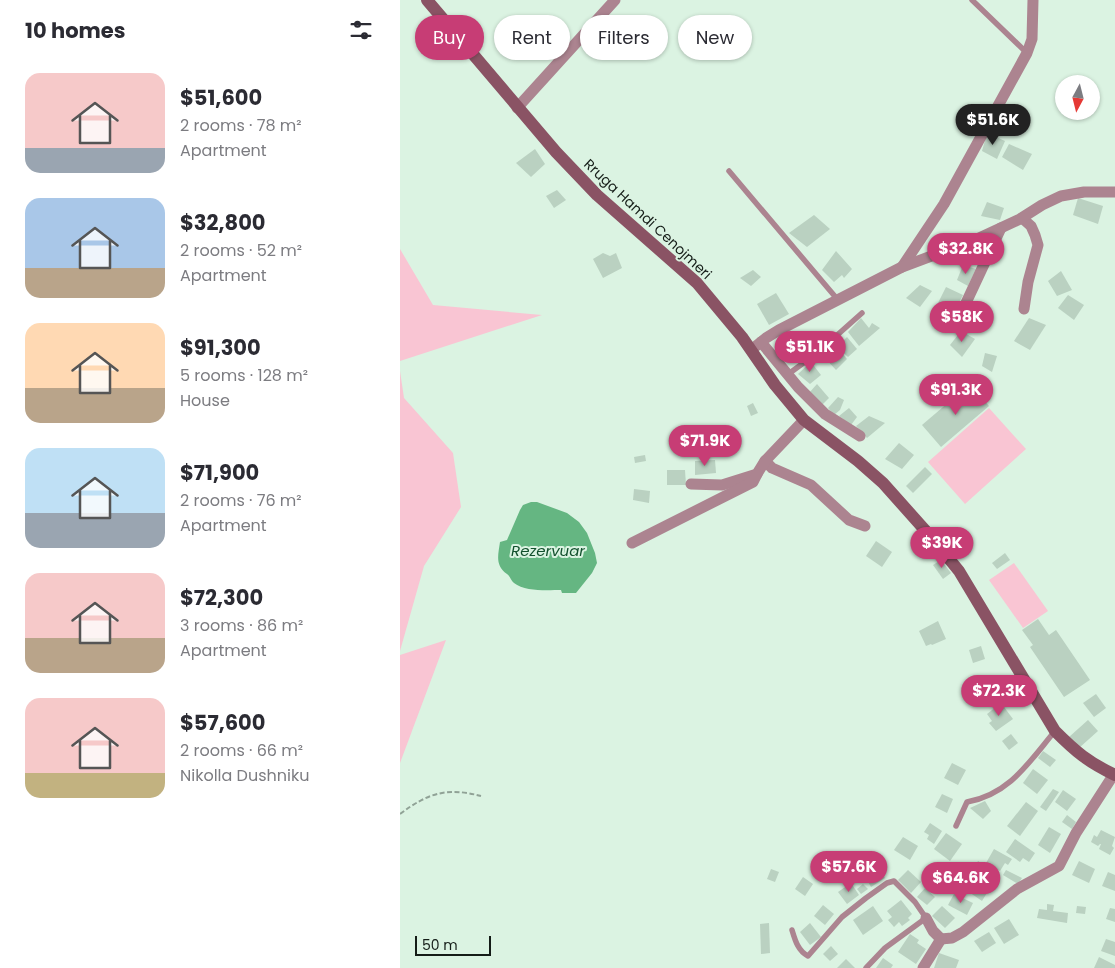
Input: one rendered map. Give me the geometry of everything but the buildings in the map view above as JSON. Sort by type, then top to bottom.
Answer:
[{"type":"street","name":"Rruga Hamdi Cenojmeri","points":[[427,0],[556,152],[597,195],[697,283],[756,346],[775,385],[804,420],[858,461],[882,483],[938,544],[959,571],[1055,731],[1075,751],[1095,766],[1114,774]]},
{"type":"street","points":[[902,267],[944,204],[1027,53],[1032,39],[1034,20],[1033,0]]},
{"type":"street","points":[[517,108],[610,2]]},
{"type":"street","points":[[860,436],[825,414],[756,346],[779,330],[902,267],[1001,228],[1062,196],[1084,192],[1115,192]]},
{"type":"street","points":[[1022,218],[1030,226],[1038,245],[1028,282],[1024,309]]},
{"type":"street","points":[[958,320],[1001,228]]},
{"type":"street","points":[[632,543],[753,482],[765,461],[804,420]]},
{"type":"street","points":[[765,461],[772,468],[812,485],[849,520],[865,526]]},
{"type":"street","points":[[691,484],[722,485],[758,474]]},
{"type":"street","points":[[941,939],[952,938],[964,932],[1017,889],[1059,866],[1076,833],[1114,774]]},
{"type":"street","points":[[926,918],[933,931],[941,939]]},
{"type":"street","points":[[923,968],[941,939]]},
{"type":"lane","points":[[972,0],[1027,53]]},
{"type":"lane","points":[[728,170],[838,300]]},
{"type":"lane","points":[[787,375],[817,353],[862,313]]},
{"type":"lane","points":[[956,826],[967,802],[987,796],[1010,784],[1055,731]]},
{"type":"lane","points":[[792,930],[797,944],[804,954],[808,956],[842,917],[887,883],[894,881],[926,918],[885,948],[866,968]]},
{"type":"path","points":[[400,814],[430,795],[454,791],[482,796]]},
{"type":"shaded area","points":[[400,249],[433,305],[542,315],[400,361]]},
{"type":"shaded area","points":[[400,371],[404,398],[453,453],[461,507],[424,566],[400,651]]},
{"type":"shaded area","points":[[989,408],[1026,449],[965,504],[928,462]]},
{"type":"shaded area","points":[[1014,563],[1048,611],[1023,628],[989,580]]},
{"type":"shaded area","points":[[446,640],[400,763],[400,655]]},
{"type":"water","name":"Rezervuar","points":[[537,502],[567,513],[579,522],[587,533],[597,563],[592,573],[576,593],[562,593],[561,590],[524,588],[513,582],[499,564],[500,542],[507,540],[523,505]]}]
